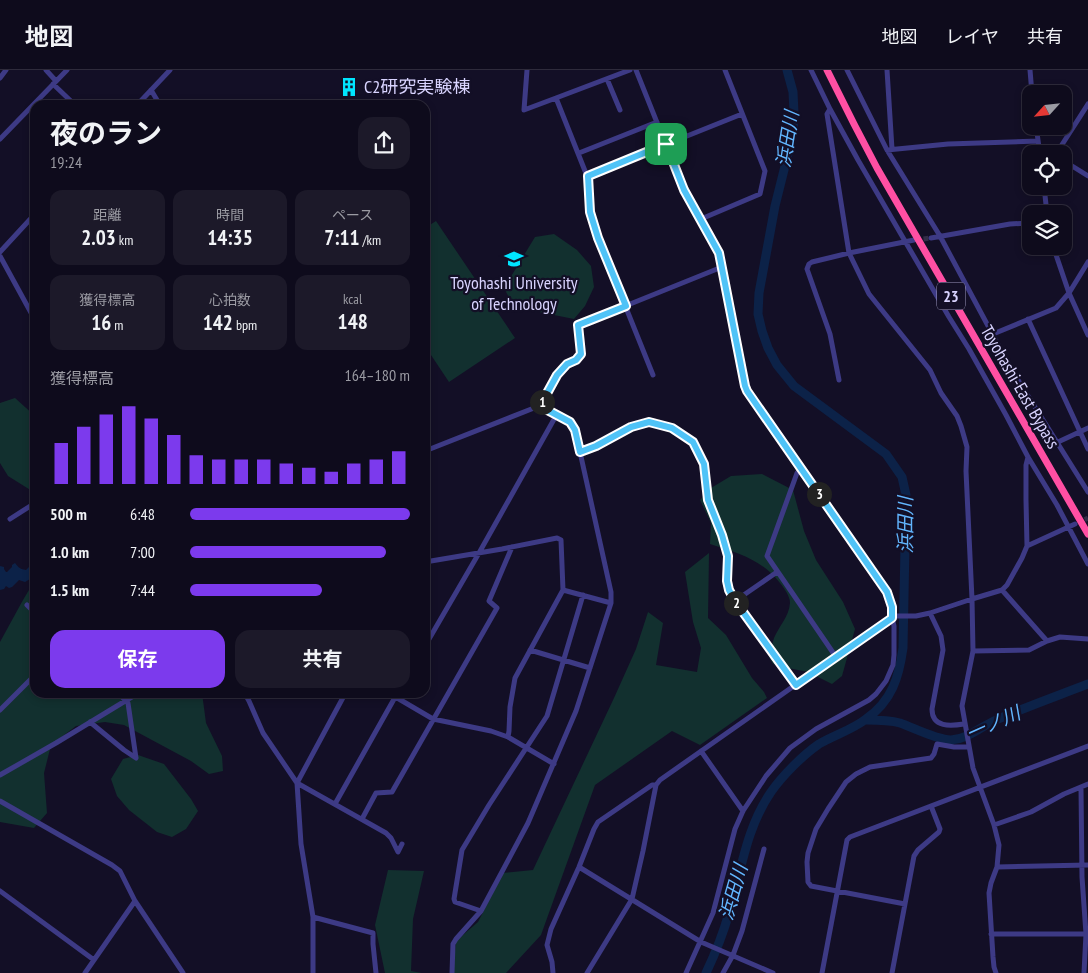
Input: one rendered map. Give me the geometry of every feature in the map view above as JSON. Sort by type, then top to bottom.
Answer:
[{"type":"highway","name":"Toyohashi-East Bypass","points":[[827,70],[877,168],[1077,522]]},
{"type":"highway","name":"23","points":[[1077,522],[1088,533]]},
{"type":"street","points":[[0,78],[6,70]]},
{"type":"street","points":[[46,70],[70,100]]},
{"type":"street","points":[[38,100],[67,70]]},
{"type":"street","points":[[142,100],[170,70]]},
{"type":"street","points":[[528,70],[524,110],[630,70]]},
{"type":"street","points":[[636,70],[684,190],[719,253],[747,391],[887,592],[892,607],[894,626],[893,664],[886,681],[876,694],[869,700],[816,729],[790,748],[766,776],[743,811],[735,829],[713,913],[702,942],[686,973]]},
{"type":"street","points":[[701,219],[760,194],[765,171],[725,70]]},
{"type":"street","points":[[811,70],[830,109],[905,242],[983,374],[1088,564]]},
{"type":"street","points":[[847,70],[1010,366],[1088,492]]},
{"type":"street","points":[[887,70],[889,149]]},
{"type":"street","points":[[1030,70],[1031,85]]},
{"type":"street","points":[[607,79],[620,110]]},
{"type":"street","points":[[151,90],[157,100]]},
{"type":"street","points":[[556,98],[588,176],[590,212],[598,238],[653,375]]},
{"type":"street","points":[[1062,145],[1088,104]]},
{"type":"street","points":[[0,139],[30,108]]},
{"type":"street","points":[[830,109],[827,114],[849,252],[869,294],[930,370],[941,393],[957,416],[967,447],[966,471],[973,651],[962,706],[973,768],[994,825],[999,845],[997,867],[989,893],[991,934],[996,973]]},
{"type":"street","points":[[588,176],[742,114]]},
{"type":"street","points":[[579,153],[657,122]]},
{"type":"street","points":[[1037,135],[1039,145]]},
{"type":"street","points":[[889,149],[948,144],[1038,141]]},
{"type":"street","points":[[1072,166],[1088,176]]},
{"type":"street","points":[[0,252],[30,219]]},
{"type":"street","points":[[931,238],[1022,223]]},
{"type":"street","points":[[839,380],[830,334],[807,269],[809,264],[849,252],[914,240]]},
{"type":"street","points":[[1056,255],[1069,293],[1088,335]]},
{"type":"street","points":[[0,256],[30,311]]},
{"type":"street","points":[[993,334],[1056,308],[1069,293],[1088,262]]},
{"type":"street","points":[[430,448],[540,406],[557,375],[567,364],[576,360],[581,354],[578,325],[722,267]]},
{"type":"street","points":[[1028,319],[1088,449]]},
{"type":"street","points":[[452,973],[453,944],[481,911],[528,823],[554,764],[576,711],[611,603],[611,592],[575,430],[570,422],[540,406]]},
{"type":"street","points":[[430,637],[557,414]]},
{"type":"street","points":[[580,452],[596,446],[631,427],[649,422],[672,428],[693,442],[704,464],[708,500],[728,556],[727,581],[729,590],[796,685]]},
{"type":"street","points":[[1058,442],[1088,428]]},
{"type":"street","points":[[587,973],[632,899],[644,851],[656,785],[660,780],[893,617],[930,613],[1002,590],[1028,546],[1026,465],[1028,457]]},
{"type":"street","points":[[801,468],[797,472],[767,556],[836,657]]},
{"type":"street","points":[[10,519],[30,506]]},
{"type":"street","points":[[1028,546],[1077,522]]},
{"type":"street","points":[[430,561],[557,538],[561,540],[563,590],[516,678],[510,706],[508,736]]},
{"type":"street","points":[[362,819],[376,793],[392,792],[497,608],[489,602],[512,547]]},
{"type":"street","points":[[735,601],[777,572]]},
{"type":"street","points":[[563,590],[611,603]]},
{"type":"street","points":[[1002,590],[1046,641]]},
{"type":"street","points":[[481,911],[456,902],[454,899],[462,850],[548,716],[583,595]]},
{"type":"street","points":[[27,605],[30,608]]},
{"type":"street","points":[[930,613],[942,636],[943,650],[932,715],[942,724],[965,726]]},
{"type":"street","points":[[973,651],[1029,650],[1046,641],[1060,637],[1088,640]]},
{"type":"street","points":[[530,650],[590,668]]},
{"type":"street","points":[[0,710],[30,680]]},
{"type":"street","points":[[90,722],[136,758],[128,703],[123,698]]},
{"type":"street","points":[[0,774],[131,698]]},
{"type":"street","points":[[247,698],[263,733],[297,783],[386,833],[398,852],[402,844]]},
{"type":"street","points":[[313,973],[313,918],[301,844],[297,783],[343,698]]},
{"type":"street","points":[[335,804],[394,698]]},
{"type":"street","points":[[401,698],[433,719],[508,736],[554,764]]},
{"type":"street","points":[[905,904],[811,886],[808,882],[807,862],[816,829],[846,782],[856,774],[870,767],[931,758],[937,744],[954,748],[968,746]]},
{"type":"street","points":[[822,973],[847,840],[850,837],[1088,746]]},
{"type":"street","points":[[701,751],[743,811]]},
{"type":"street","points":[[994,825],[1031,812],[1064,794],[1088,784]]},
{"type":"street","points":[[553,973],[547,945],[551,929],[594,829],[598,822],[652,785],[656,785]]},
{"type":"street","points":[[1080,788],[1087,934],[1084,973]]},
{"type":"street","points":[[0,801],[112,865],[120,872],[135,901],[183,973]]},
{"type":"street","points":[[892,973],[916,852],[940,829],[931,806]]},
{"type":"street","points":[[723,973],[742,931],[764,849]]},
{"type":"street","points":[[997,867],[1085,865]]},
{"type":"street","points":[[579,867],[702,942],[773,973]]},
{"type":"street","points":[[0,891],[94,960]]},
{"type":"street","points":[[85,973],[135,901]]},
{"type":"street","points":[[313,918],[373,932],[376,973]]},
{"type":"street","points":[[991,934],[1087,934]]},
{"type":"green space","points":[[436,221],[515,338],[449,382],[430,354],[430,225]]},
{"type":"green space","points":[[554,234],[577,250],[591,266],[594,287],[585,306],[574,319],[514,307],[504,288],[535,237]]},
{"type":"green space","points":[[15,398],[30,412],[30,490],[8,476],[0,463],[0,403]]},
{"type":"green space","points":[[762,474],[793,490],[804,531],[816,560],[843,602],[855,629],[842,676],[832,684],[808,672],[773,664],[769,657],[773,640],[786,617],[790,603],[786,592],[773,575],[757,562],[710,544],[711,523],[700,500],[711,488],[731,476]]},
{"type":"green space","points":[[709,553],[708,618],[726,635],[752,678],[767,698],[700,745],[672,731],[595,785],[541,935],[506,973],[453,973],[456,941],[478,922],[503,873],[533,870],[636,649],[648,612],[663,623],[656,665],[697,672],[701,648],[693,622],[685,572]]},
{"type":"green space","points":[[30,588],[30,698],[203,698],[206,723],[222,756],[223,771],[209,774],[191,761],[124,725],[105,722],[76,726],[51,745],[44,773],[47,813],[34,828],[0,822],[0,642]]},
{"type":"green space","points":[[138,755],[164,764],[198,811],[186,829],[172,837],[157,832],[129,810],[117,796],[111,779],[123,759]]},
{"type":"green space","points":[[388,870],[424,871],[413,919],[411,971],[422,973],[385,973],[375,925]]},
{"type":"water","points":[[15,563],[20,568],[26,570],[30,567],[30,579],[25,582],[19,580],[12,587],[6,586],[0,590],[0,566],[4,567],[7,572]]},
{"type":"waterway","name":"浜田川","points":[[706,973],[724,929],[750,835],[771,792],[806,754],[819,744],[861,723],[875,712],[893,688],[903,648],[906,495],[902,477],[886,454],[794,386],[777,365],[768,348],[758,314],[759,293],[775,206],[793,134],[793,92],[787,70]]},
{"type":"waterway","name":"一ノ川","points":[[866,720],[896,722],[939,738],[951,740],[968,735],[1007,715],[1088,684]]},
{"type":"tunnel","points":[[916,240],[931,238]]},
{"type":"tunnel","points":[[1078,523],[1088,518]]},
{"type":"place","name":"C2研究実験棟","points":[[349,87]]},
{"type":"place","name":"Toyohashi University of Technology","points":[[514,259]]},
{"type":"route","points":[[666,144],[684,190],[719,253],[747,391],[887,592],[892,607],[892,618],[796,685],[729,590],[727,581],[728,556],[708,500],[704,464],[693,442],[672,428],[649,422],[631,427],[596,446],[580,452],[575,430],[570,422],[540,406],[557,375],[567,364],[576,360],[581,354],[578,325],[626,306],[598,238],[590,212],[588,176],[666,144]]}]
